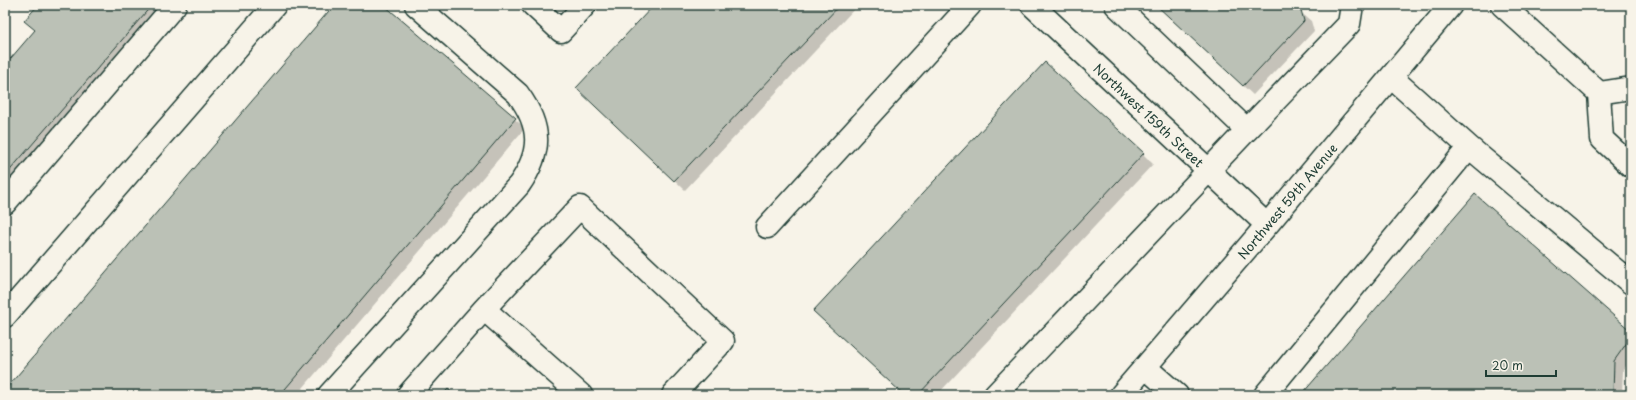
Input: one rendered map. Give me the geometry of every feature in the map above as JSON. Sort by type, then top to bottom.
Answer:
[{"type":"street","points":[[5,203],[175,5]]},
{"type":"street","points":[[5,316],[275,5]]},
{"type":"street","points":[[329,395],[519,185],[530,168],[536,149],[536,130],[530,111],[518,94],[416,5]]},
{"type":"street","points":[[534,5],[561,31],[585,5]]},
{"type":"street","points":[[767,227],[970,5]]},
{"type":"street","name":"Northwest 159th Street","points":[[1032,5],[1267,225]]},
{"type":"street","points":[[1116,5],[1247,130]]},
{"type":"street","points":[[996,395],[1208,170],[1350,24],[1352,5]]},
{"type":"street","name":"Northwest 59th Avenue","points":[[1121,395],[1267,225],[1451,5]]},
{"type":"street","points":[[1502,5],[1598,93],[1602,139],[1631,166]]},
{"type":"street","points":[[1391,77],[1469,147],[1631,283]]},
{"type":"street","points":[[1598,93],[1631,88]]},
{"type":"street","points":[[1266,395],[1469,147]]},
{"type":"street","points":[[408,395],[484,309],[580,207],[723,341],[673,395]]},
{"type":"street","points":[[484,309],[581,395]]},
{"type":"street","points":[[1145,367],[1177,395]]},
{"type":"building","points":[[38,5],[152,5],[5,176],[5,65],[35,30],[24,21]]},
{"type":"building","points":[[334,5],[384,5],[516,118],[280,395],[5,395],[5,390]]},
{"type":"building","points":[[654,5],[840,5],[674,181],[576,88]]},
{"type":"building","points":[[1156,5],[1280,5],[1286,10],[1291,5],[1295,5],[1301,10],[1304,21],[1243,86]]},
{"type":"building","points":[[1045,62],[1144,153],[918,395],[904,395],[813,311]]},
{"type":"building","points":[[1475,194],[1631,331],[1631,337],[1614,361],[1613,395],[1302,394]]},
{"type":"building","points":[[448,389],[455,395],[442,395]]}]
